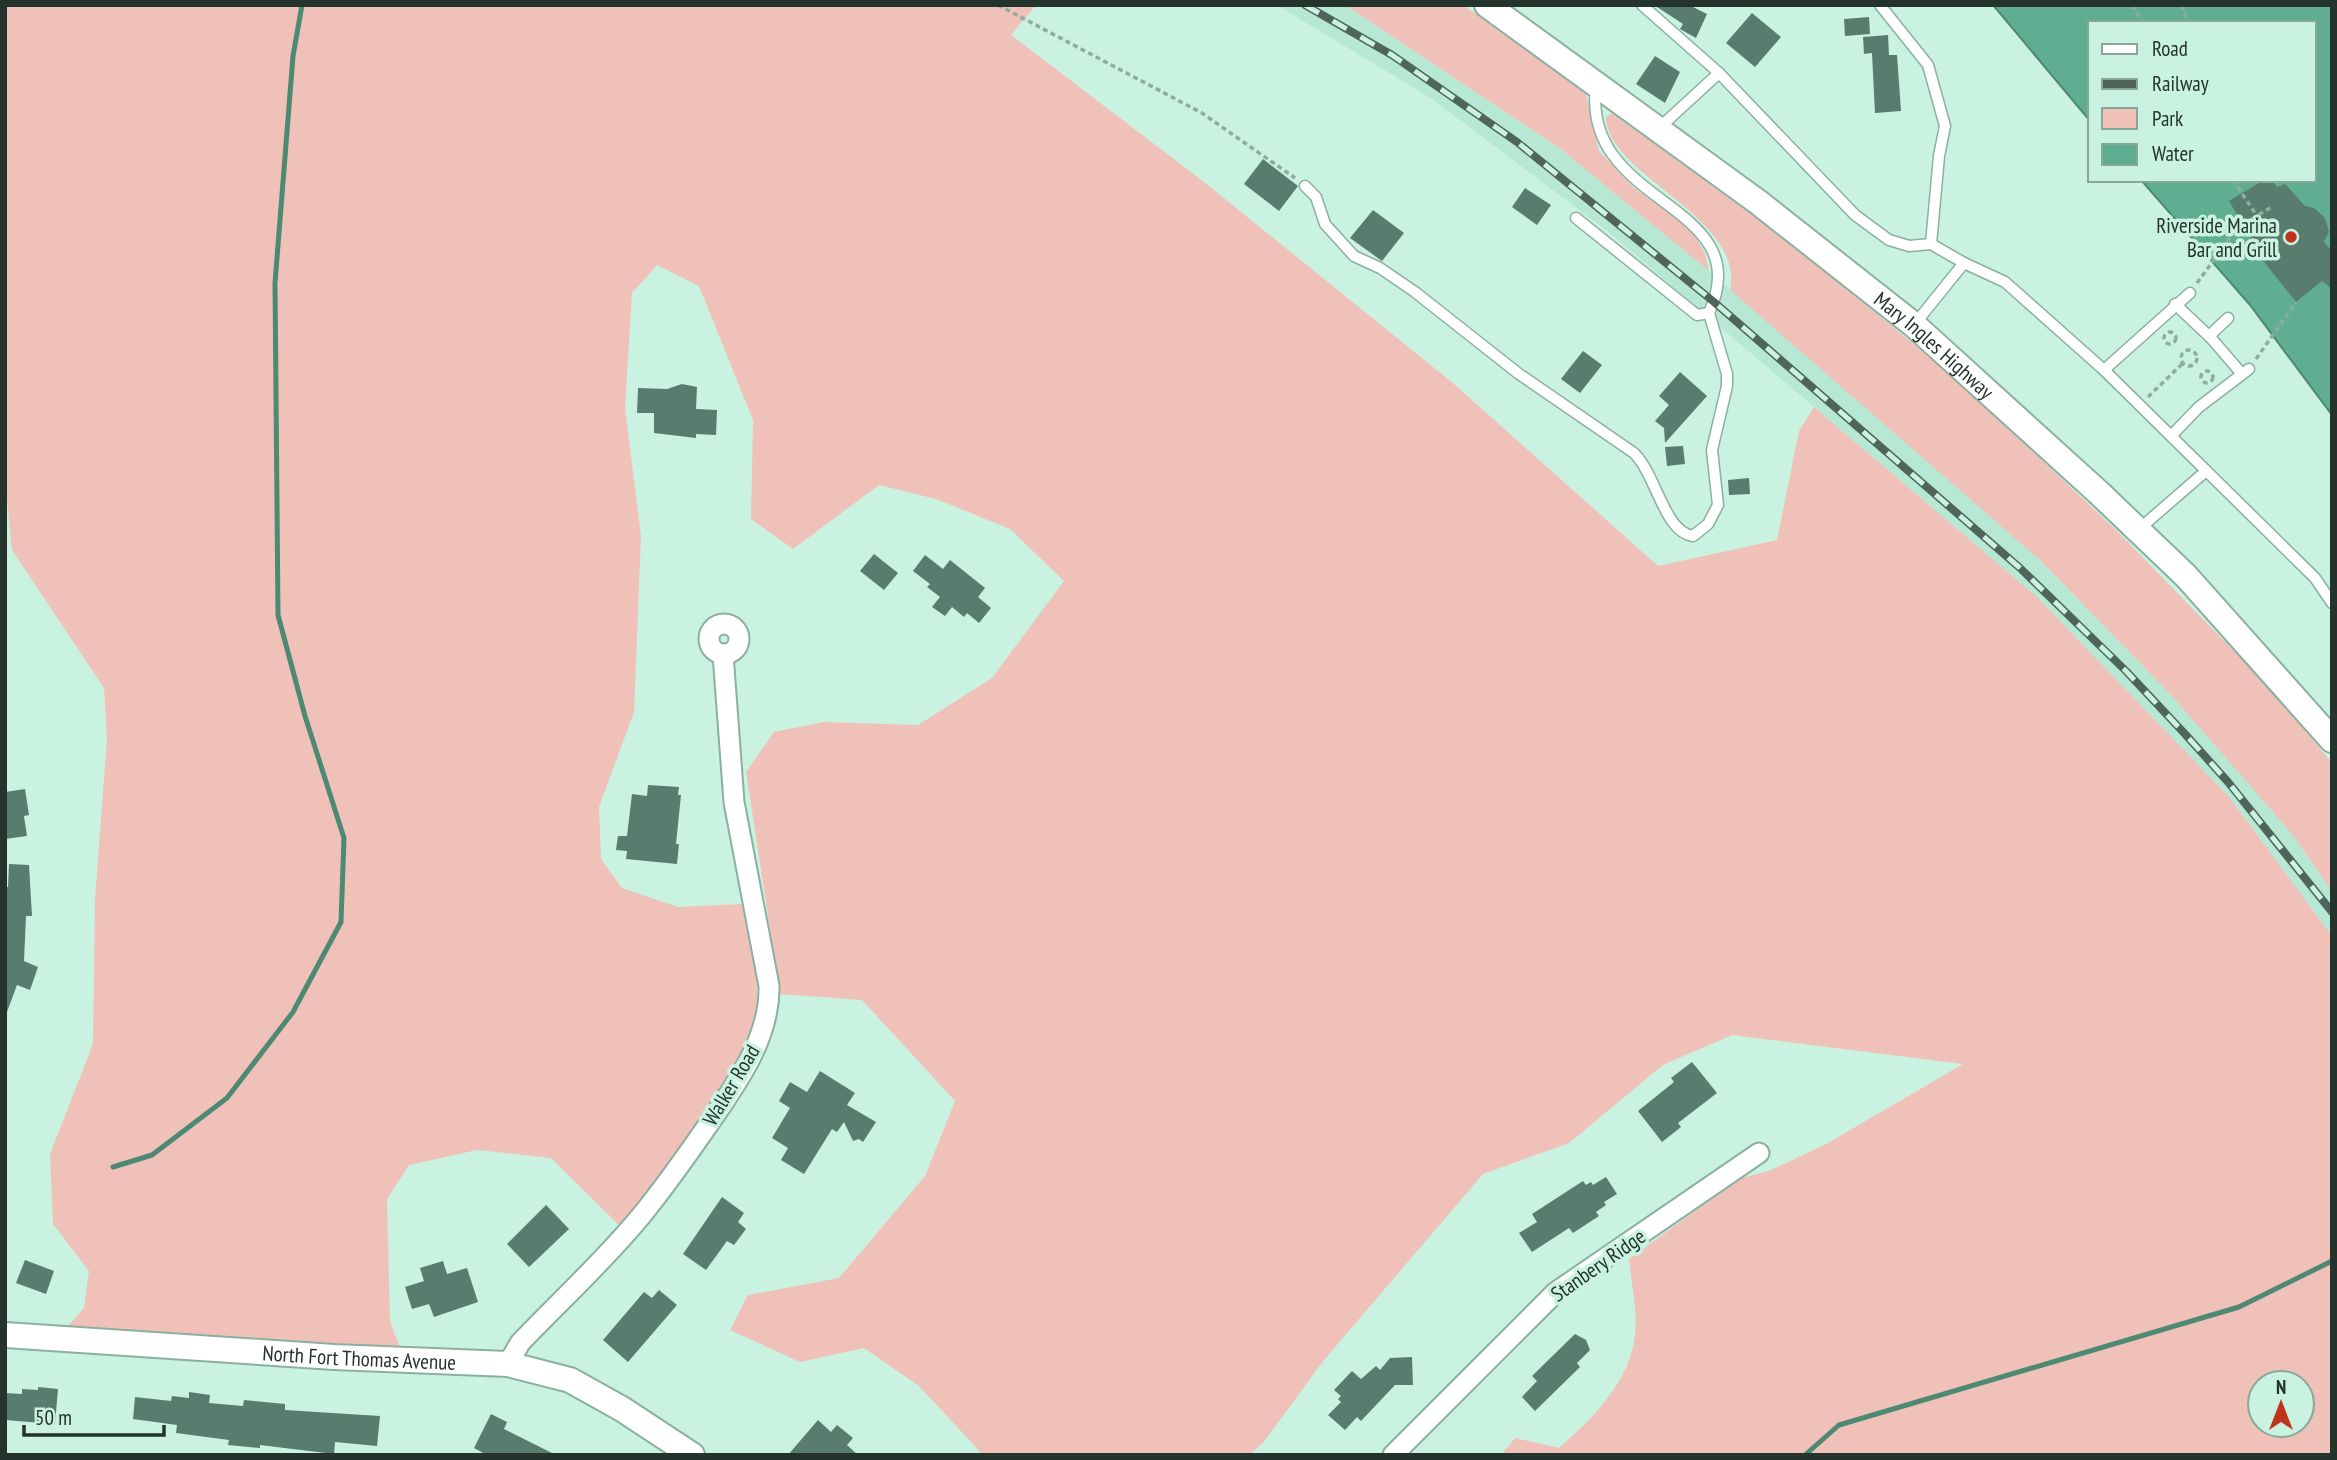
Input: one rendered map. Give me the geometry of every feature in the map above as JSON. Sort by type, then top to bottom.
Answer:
[{"type":"street","name":"Mary Ingles Highway","points":[[1487,5],[1758,202],[1914,325],[2138,530],[2254,650],[2332,740]]},
{"type":"street","name":"Walker Road","points":[[508,1364],[520,1343],[621,1239],[656,1196],[730,1093],[753,1054],[762,1031],[769,1001],[769,986],[734,802],[723,654]]},
{"type":"street","name":"Stanbery Ridge","points":[[1393,1455],[1556,1292],[1759,1153]]},
{"type":"street","name":"North Fort Thomas Avenue","points":[[5,1335],[334,1357],[508,1364],[570,1380],[622,1409],[691,1455]]},
{"type":"lane","points":[[1642,5],[1719,73],[1855,215],[1889,240],[1909,246],[1931,244],[2005,282],[2141,404],[2315,578],[2332,603]]},
{"type":"lane","points":[[1880,5],[1928,65],[1945,126],[1939,156],[1931,244]]},
{"type":"lane","points":[[1657,129],[1719,73]]},
{"type":"lane","points":[[1305,186],[1316,197],[1325,224],[1354,256],[1380,268],[1406,286],[1519,374],[1634,453],[1647,466],[1675,527],[1684,535],[1693,536],[1708,524],[1717,505],[1712,450],[1727,386],[1727,374],[1709,313],[1719,282],[1711,243],[1696,225],[1632,178],[1614,157],[1599,130],[1594,104],[1596,86]]},
{"type":"lane","points":[[1576,218],[1671,297],[1697,314],[1709,313]]},
{"type":"lane","points":[[1914,325],[1964,263]]},
{"type":"lane","points":[[2104,370],[2190,293]]},
{"type":"lane","points":[[2172,435],[2199,407],[2245,372],[2175,304]]},
{"type":"lane","points":[[2209,336],[2228,318]]},
{"type":"lane","points":[[2138,530],[2206,471]]},
{"type":"path","points":[[998,5],[1202,113],[1260,151],[1305,186]]},
{"type":"path","points":[[2132,5],[2142,21]]},
{"type":"path","points":[[2181,5],[2188,21]]},
{"type":"path","points":[[2234,182],[2255,213]]},
{"type":"path","points":[[2190,293],[2237,228],[2273,206]]},
{"type":"path","points":[[2245,372],[2296,302]]},
{"type":"path","points":[[2175,342],[2183,352],[2183,363]]},
{"type":"path","points":[[2183,352],[2195,352],[2197,358],[2194,363]]},
{"type":"path","points":[[2141,404],[2183,363],[2194,363],[2203,372]]},
{"type":"shaded area","points":[[1277,5],[1345,5],[1562,150],[1709,271],[2040,560],[2171,695],[2291,833],[2332,891],[2332,936],[2229,797],[2037,597],[1611,234],[1432,99]]},
{"type":"green space","points":[[5,5],[1036,5],[1011,35],[1204,182],[1454,384],[1658,566],[1777,540],[1799,431],[1814,407],[2037,597],[2229,797],[2332,936],[2332,1455],[1501,1455],[1515,1438],[1559,1448],[1608,1398],[1626,1368],[1635,1335],[1635,1307],[1629,1259],[1739,1179],[1771,1170],[1828,1143],[1963,1064],[1732,1035],[1663,1065],[1569,1143],[1483,1174],[1324,1360],[1263,1443],[1249,1455],[983,1455],[919,1386],[864,1348],[800,1362],[730,1330],[748,1295],[839,1278],[925,1176],[955,1101],[862,1000],[780,994],[746,772],[774,732],[824,722],[918,725],[992,678],[1064,581],[1010,529],[936,499],[879,485],[793,549],[751,519],[753,420],[699,286],[657,265],[632,293],[625,408],[641,536],[634,712],[599,807],[601,859],[622,888],[678,907],[742,904],[754,960],[757,994],[753,1020],[742,1050],[725,1082],[704,1115],[621,1227],[551,1158],[477,1150],[409,1165],[387,1199],[390,1322],[400,1348],[67,1327],[84,1308],[89,1271],[53,1224],[50,1154],[93,1044],[95,899],[107,739],[104,688],[12,550],[5,482]]},
{"type":"green space","points":[[1345,5],[1463,5],[1585,90],[1599,151],[1633,187],[1691,229],[1705,253],[1709,271],[1562,150]]},
{"type":"green space","points":[[1612,113],[1775,231],[1953,376],[2118,532],[2268,686],[2332,763],[2332,891],[2291,833],[2171,695],[2041,561],[1730,290],[1729,264],[1717,240],[1698,218],[1628,158],[1612,138],[1606,117]]},
{"type":"water","points":[[1993,5],[2332,5],[2332,415],[2250,305],[2143,182],[2316,182],[2316,21],[2088,21],[2088,119]]},
{"type":"building","points":[[1654,5],[1689,5],[1707,14],[1696,38],[1680,29],[1683,24]]},
{"type":"building","points":[[1752,13],[1781,37],[1755,67],[1726,43]]},
{"type":"building","points":[[1869,17],[1870,34],[1845,36],[1844,19]]},
{"type":"building","points":[[1888,35],[1889,55],[1897,55],[1901,111],[1875,113],[1872,53],[1864,54],[1863,37]]},
{"type":"building","points":[[1655,56],[1680,72],[1665,103],[1636,84]]},
{"type":"building","points":[[1263,159],[1298,186],[1279,211],[1244,184]]},
{"type":"building","name":"Riverside Marina Bar and Grill","points":[[2261,182],[2273,182],[2277,187],[2285,184],[2305,206],[2314,208],[2325,218],[2329,232],[2324,242],[2332,251],[2332,289],[2322,281],[2296,302],[2249,243],[2252,240],[2229,201]]},
{"type":"building","points":[[1525,188],[1551,205],[1537,225],[1512,207]]},
{"type":"building","points":[[1373,210],[1404,233],[1382,261],[1350,238]]},
{"type":"building","points":[[1583,351],[1602,365],[1580,393],[1561,379]]},
{"type":"building","points":[[1680,372],[1707,396],[1665,443],[1664,428],[1655,421],[1669,405],[1659,396]]},
{"type":"building","points":[[682,384],[697,387],[696,409],[717,410],[716,435],[696,434],[696,438],[654,433],[654,413],[637,413],[638,388],[667,389]]},
{"type":"building","points":[[1683,446],[1685,464],[1667,466],[1665,447]]},
{"type":"building","points":[[1749,478],[1750,494],[1729,495],[1728,480]]},
{"type":"building","points":[[874,554],[898,573],[884,590],[860,571]]},
{"type":"building","points":[[925,555],[943,569],[950,560],[985,588],[978,597],[991,608],[979,623],[967,613],[964,617],[952,607],[945,616],[932,607],[940,597],[927,587],[930,584],[913,571]]},
{"type":"building","points":[[648,785],[679,787],[678,795],[681,795],[676,844],[679,844],[677,864],[626,859],[627,851],[616,850],[618,836],[627,836],[632,794],[647,796]]},
{"type":"building","points":[[25,789],[29,815],[24,816],[27,836],[5,839],[5,792]]},
{"type":"building","points":[[9,864],[29,865],[32,916],[26,916],[24,961],[38,967],[30,990],[17,985],[7,1012],[5,887],[8,887]]},
{"type":"building","points":[[1692,1062],[1717,1093],[1678,1123],[1681,1127],[1662,1142],[1638,1111],[1674,1082],[1671,1078]]},
{"type":"building","points":[[820,1071],[855,1093],[847,1105],[876,1122],[863,1142],[859,1139],[853,1141],[844,1122],[837,1132],[832,1129],[804,1174],[781,1160],[788,1148],[772,1138],[790,1108],[779,1101],[790,1082],[807,1092]]},
{"type":"building","points":[[1606,1177],[1617,1194],[1604,1202],[1606,1205],[1596,1212],[1599,1216],[1573,1233],[1569,1228],[1532,1252],[1519,1233],[1537,1222],[1532,1214],[1583,1181],[1586,1185],[1591,1182],[1593,1185]]},
{"type":"building","points":[[722,1197],[744,1213],[738,1222],[746,1229],[734,1245],[727,1241],[706,1270],[683,1254]]},
{"type":"building","points":[[546,1205],[569,1229],[529,1267],[507,1244]]},
{"type":"building","points":[[25,1260],[54,1271],[46,1294],[16,1283]]},
{"type":"building","points":[[443,1261],[447,1274],[467,1268],[478,1302],[434,1317],[429,1304],[412,1309],[405,1287],[424,1281],[420,1268]]},
{"type":"building","points":[[659,1290],[677,1305],[628,1362],[603,1340],[644,1292],[652,1298]]},
{"type":"building","points":[[1575,1334],[1586,1340],[1590,1350],[1577,1363],[1580,1367],[1535,1411],[1522,1397],[1537,1381],[1532,1376]]},
{"type":"building","points":[[1412,1357],[1413,1385],[1395,1385],[1361,1421],[1357,1417],[1345,1430],[1328,1415],[1341,1402],[1338,1399],[1341,1396],[1334,1390],[1352,1371],[1361,1379],[1376,1366],[1380,1370],[1390,1358]]},
{"type":"building","points":[[38,1387],[58,1389],[55,1424],[5,1420],[5,1393],[22,1394],[22,1389],[38,1390]]},
{"type":"building","points":[[189,1392],[210,1395],[209,1403],[243,1406],[244,1400],[285,1404],[285,1410],[380,1416],[377,1446],[335,1442],[334,1454],[260,1445],[260,1448],[228,1445],[229,1440],[176,1433],[177,1425],[133,1419],[135,1397],[171,1401],[172,1396],[189,1398]]},
{"type":"building","points":[[491,1414],[507,1422],[504,1429],[556,1455],[487,1455],[474,1448]]},
{"type":"building","points":[[818,1420],[831,1432],[837,1425],[853,1438],[847,1445],[858,1455],[788,1455]]},
{"type":"waterway","points":[[113,1167],[152,1155],[227,1098],[293,1012],[341,922],[344,838],[305,716],[278,615],[275,283],[293,56],[302,5]]},
{"type":"waterway","points":[[1805,1455],[1839,1425],[2239,1307],[2332,1261]]},
{"type":"railway","points":[[1305,5],[1392,55],[1517,142],[1714,302],[2020,568],[2126,671],[2185,734],[2228,782],[2332,912]]},
{"type":"place","name":"Riverside Marina Bar and Grill","points":[[2291,237]]}]
